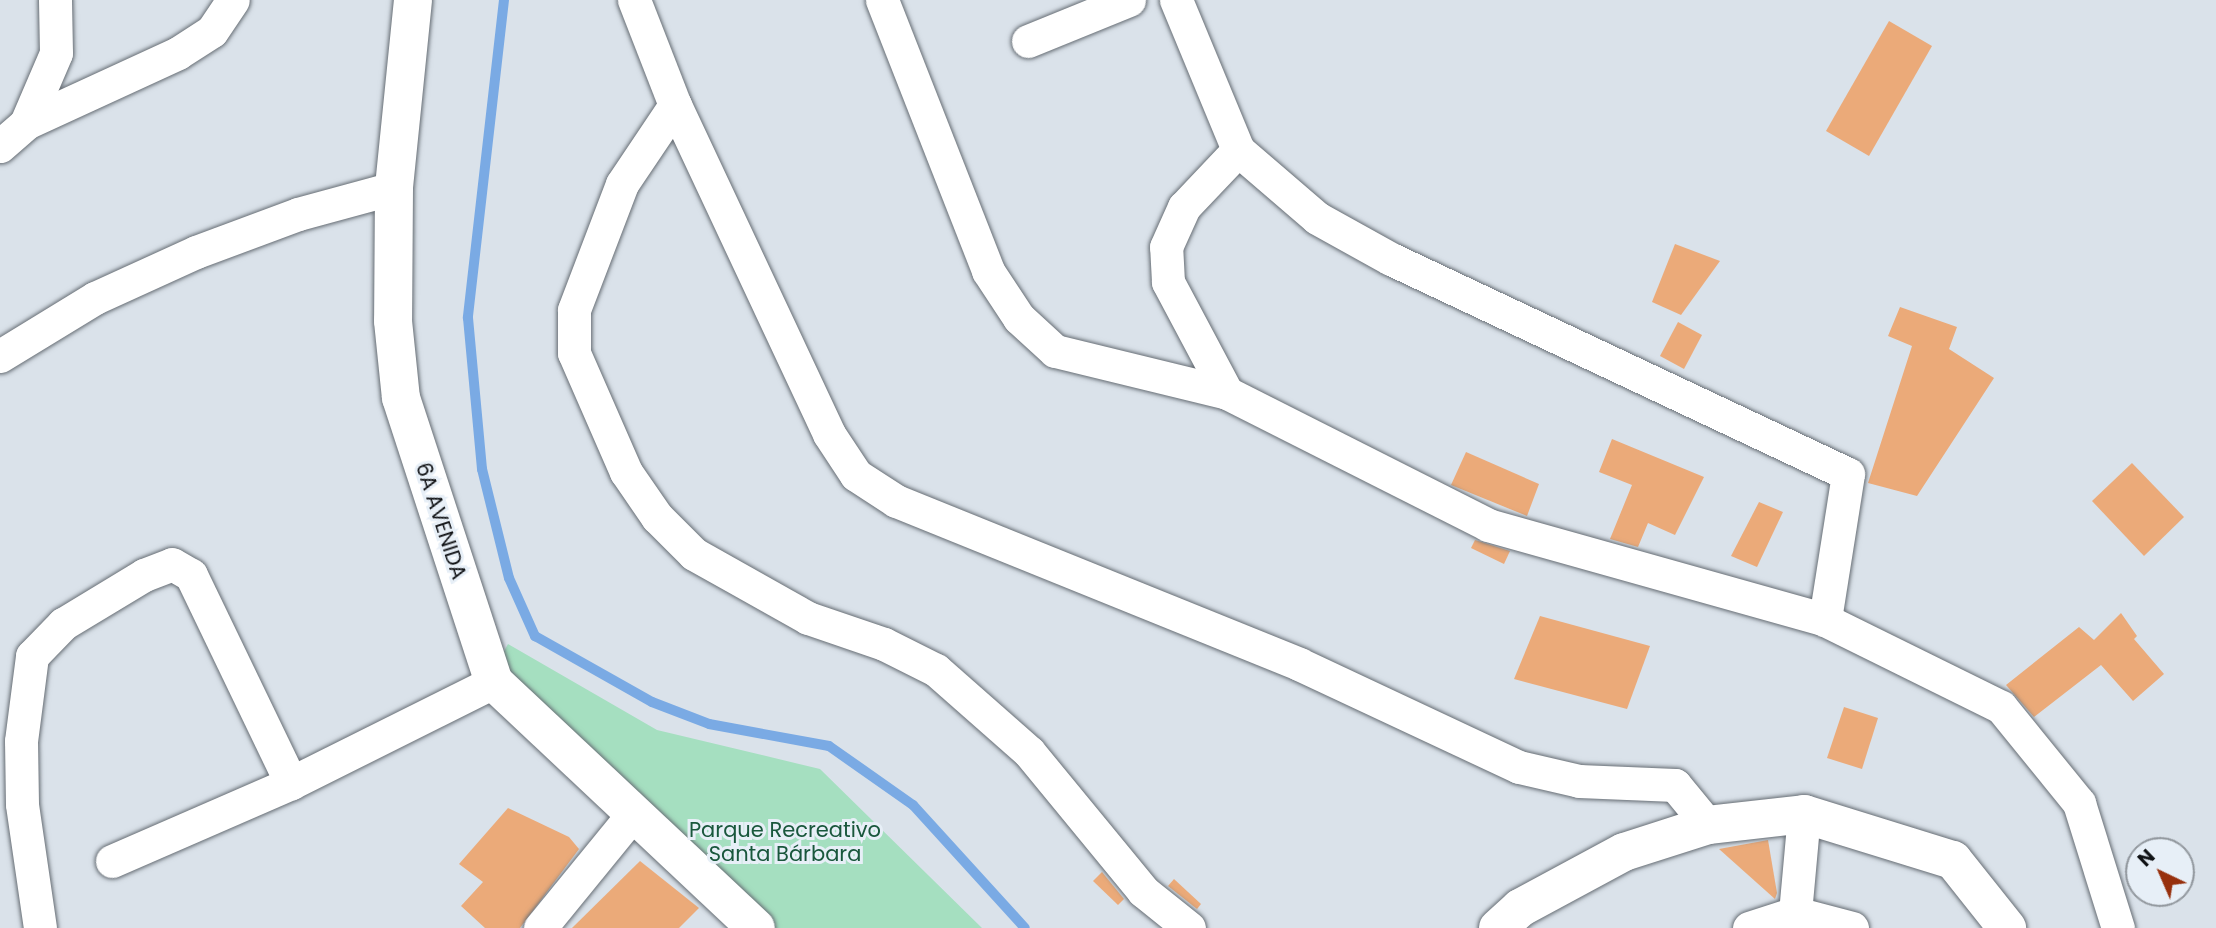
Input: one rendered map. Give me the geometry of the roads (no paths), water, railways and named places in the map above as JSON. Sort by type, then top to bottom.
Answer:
[{"type":"street","points":[[26,123],[56,54],[55,0]]},
{"type":"street","points":[[0,146],[26,123],[178,53],[212,31],[233,0]]},
{"type":"street","points":[[399,0],[407,47]]},
{"type":"street","name":"6A AVENIDA","points":[[414,0],[394,188],[393,321],[401,398],[494,682],[632,815],[755,928]]},
{"type":"street","points":[[634,0],[676,105],[829,434],[856,475],[896,501],[1299,664],[1519,767],[1579,781],[1675,785],[1708,825]]},
{"type":"street","points":[[882,0],[988,271],[1019,318],[1055,351],[1227,393],[1488,525],[1825,620],[2001,707],[2079,803],[2118,928]]},
{"type":"street","points":[[1028,41],[1129,0]]},
{"type":"street","points":[[1177,0],[1238,150],[1317,218],[1391,259],[1848,474],[1825,620]]},
{"type":"street","points":[[676,105],[622,184],[574,310],[574,353],[626,472],[657,517],[694,554],[808,618],[884,644],[936,670],[1029,752],[1143,891],[1189,928]]},
{"type":"street","points":[[1227,393],[1168,282],[1167,247],[1184,206],[1238,150]]},
{"type":"street","points":[[0,356],[95,298],[196,252],[298,214],[394,188]]},
{"type":"street","points":[[40,928],[22,804],[21,741],[32,656],[63,624],[144,575],[172,564],[191,575],[291,783]]},
{"type":"street","points":[[112,861],[291,783],[494,682]]},
{"type":"street","points":[[1795,913],[1804,814]]},
{"type":"street","points":[[1498,928],[1520,908],[1623,852],[1708,825],[1804,814],[1953,860],[2007,928]]},
{"type":"street","points":[[540,928],[632,815]]},
{"type":"street","points":[[1749,928],[1795,913],[1852,928]]},
{"type":"waterway","points":[[504,0],[468,318],[482,469],[509,578],[535,636],[652,702],[709,724],[829,746],[913,805],[1025,928]]},
{"type":"park label","name":"Parque Recreativo Santa Bárbara","points":[[785,842]]}]
